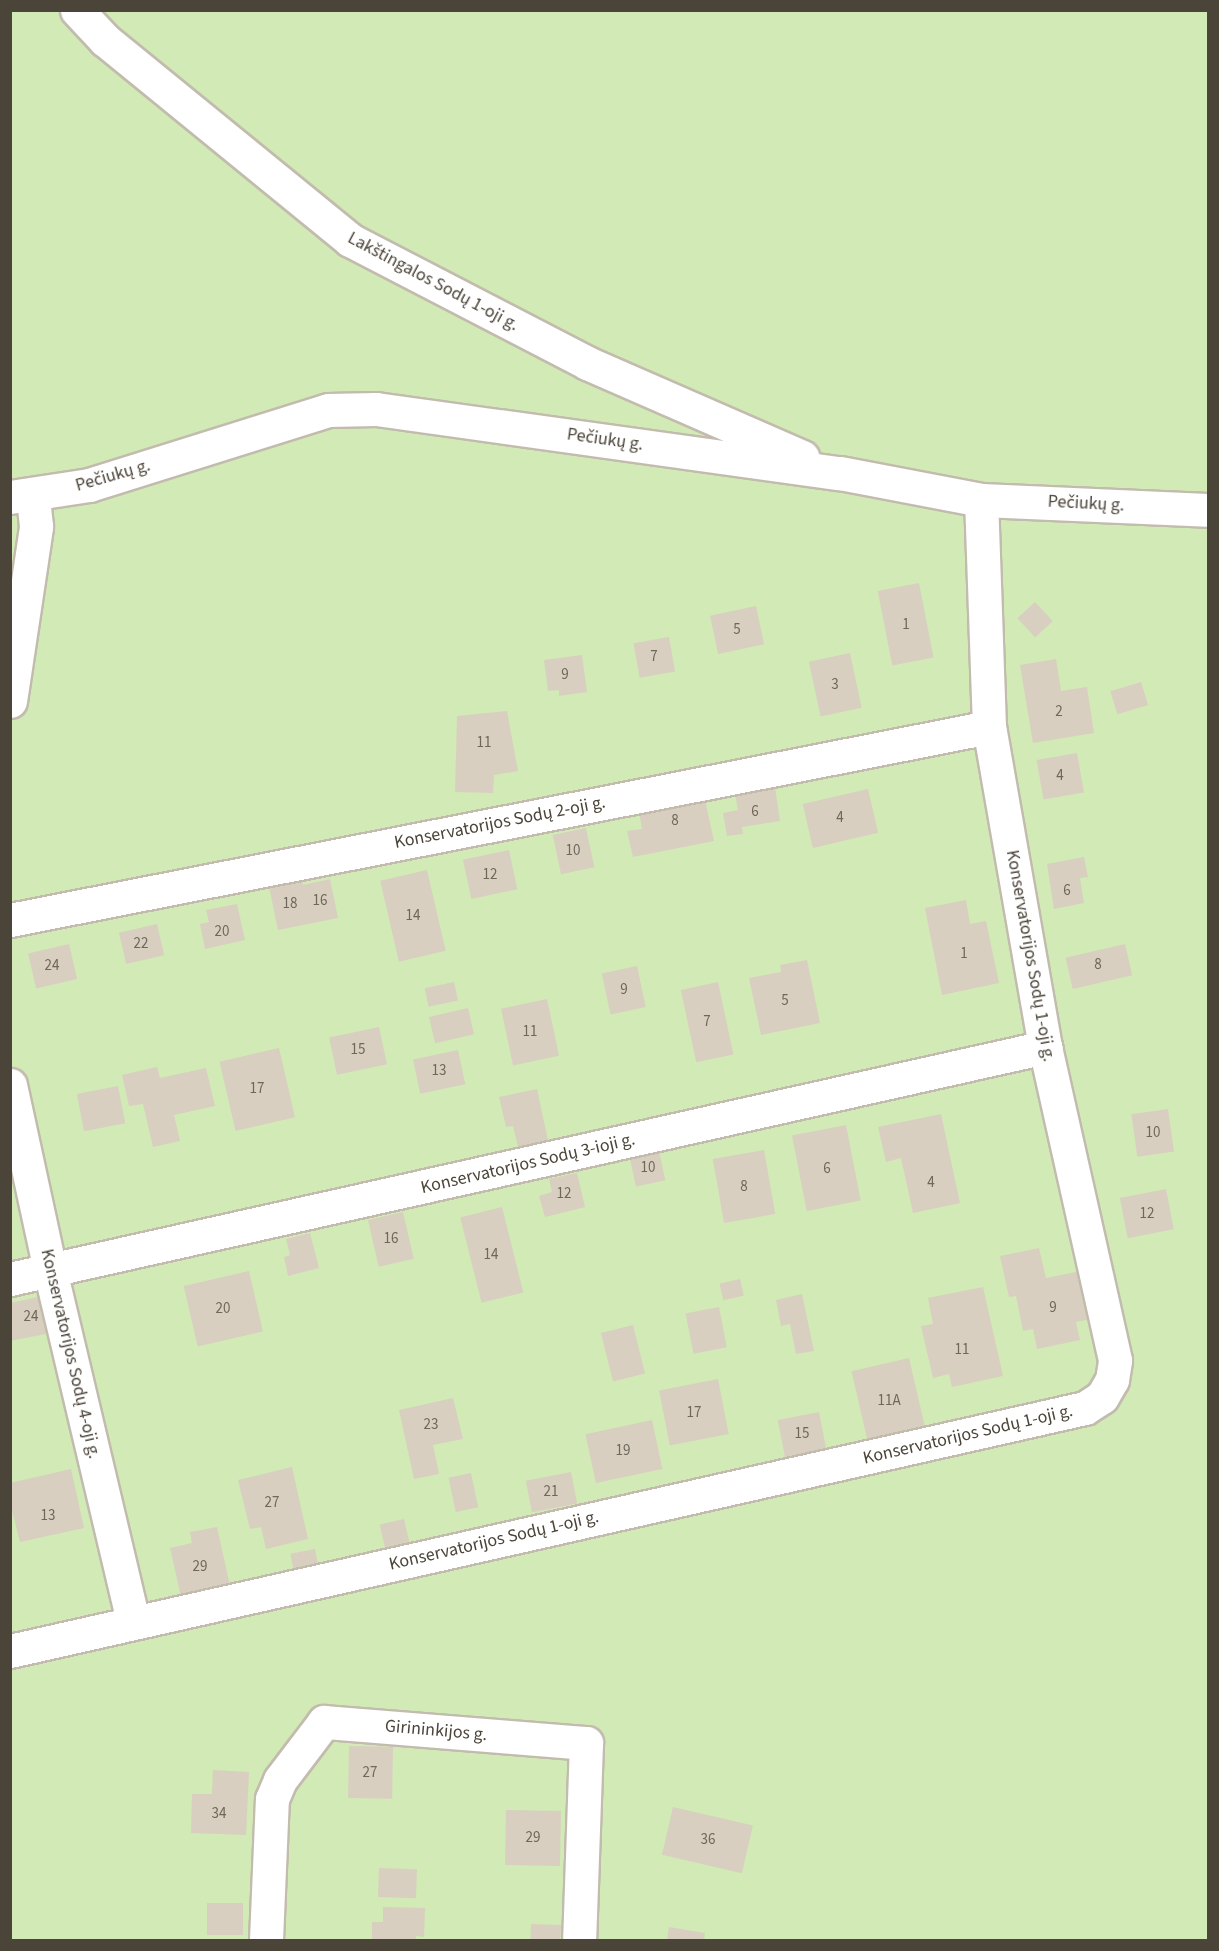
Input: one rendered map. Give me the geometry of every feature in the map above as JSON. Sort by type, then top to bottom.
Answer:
[{"type":"street","name":"Lakštingalos Sodų 1-oji g.","points":[[77,10],[105,40],[350,240],[587,363],[840,473]]},
{"type":"street","name":"Pečiukų g.","points":[[22,496],[89,485],[328,410],[364,409],[840,473],[981,500],[1209,510]]},
{"type":"street","points":[[10,701],[36,526],[22,496]]},
{"type":"street","name":"Konservatorijos Sodų 1-oji g.","points":[[10,1651],[1085,1408],[1102,1397],[1112,1380],[1115,1360],[1045,1047],[989,727],[981,500]]},
{"type":"street","name":"Konservatorijos Sodų 2-oji g.","points":[[10,920],[989,727]]},
{"type":"street","name":"Konservatorijos Sodų 3-ioji g.","points":[[10,1279],[1045,1047]]},
{"type":"street","name":"Konservatorijos Sodų 4-oji g.","points":[[10,1085],[50,1270],[133,1622]]},
{"type":"street","name":"Girininkijos g.","points":[[266,1941],[273,1799],[280,1780],[324,1722],[586,1743],[579,1941]]},
{"type":"green space","points":[[11,11],[1208,11],[1208,1940],[11,1940]]},
{"type":"building","points":[[919,583],[934,658],[892,666],[878,591]]},
{"type":"building","points":[[1035,602],[1053,621],[1035,637],[1017,618]]},
{"type":"building","points":[[756,606],[764,644],[718,654],[710,616]]},
{"type":"building","points":[[669,637],[675,671],[640,678],[634,643]]},
{"type":"building","points":[[850,653],[862,708],[821,717],[809,662]]},
{"type":"building","points":[[582,655],[587,692],[559,696],[559,690],[548,691],[544,660]]},
{"type":"building","points":[[1056,659],[1061,691],[1087,687],[1094,733],[1033,743],[1020,665]]},
{"type":"building","points":[[1141,682],[1148,705],[1117,714],[1110,691]]},
{"type":"building","points":[[507,711],[518,771],[494,775],[493,793],[455,792],[457,716]]},
{"type":"building","points":[[1077,753],[1084,792],[1044,800],[1037,760]]},
{"type":"building","points":[[775,787],[780,821],[742,827],[743,834],[727,836],[723,813],[738,810],[735,794]]},
{"type":"building","points":[[868,789],[878,833],[813,848],[803,804]]},
{"type":"building","points":[[705,800],[714,841],[633,857],[627,831],[642,829],[639,812]]},
{"type":"building","points":[[586,828],[594,867],[561,874],[553,835]]},
{"type":"building","points":[[509,850],[517,889],[471,899],[463,860]]},
{"type":"building","points":[[1084,857],[1088,877],[1080,878],[1084,903],[1054,909],[1047,864]]},
{"type":"building","points":[[427,870],[446,951],[399,962],[380,881]]},
{"type":"building","points":[[301,875],[303,885],[330,879],[338,918],[278,930],[268,882]]},
{"type":"building","points":[[966,900],[970,924],[986,921],[999,983],[942,995],[925,908]]},
{"type":"building","points":[[237,904],[245,940],[205,949],[200,924],[209,922],[206,910]]},
{"type":"building","points":[[157,924],[164,955],[126,964],[119,933]]},
{"type":"building","points":[[69,944],[77,979],[36,989],[28,953]]},
{"type":"building","points":[[1125,944],[1132,975],[1073,989],[1066,958]]},
{"type":"building","points":[[807,960],[820,1023],[761,1035],[749,978],[781,972],[780,965]]},
{"type":"building","points":[[637,966],[646,1007],[611,1015],[602,973]]},
{"type":"building","points":[[454,982],[458,1001],[429,1007],[425,988]]},
{"type":"building","points":[[718,982],[733,1054],[696,1062],[681,990]]},
{"type":"building","points":[[547,999],[559,1056],[513,1066],[501,1009]]},
{"type":"building","points":[[468,1008],[474,1034],[435,1043],[429,1017]]},
{"type":"building","points":[[379,1027],[387,1064],[337,1075],[329,1038]]},
{"type":"building","points":[[279,1048],[295,1117],[236,1131],[220,1062]]},
{"type":"building","points":[[458,1050],[465,1084],[420,1094],[413,1060]]},
{"type":"building","points":[[157,1067],[160,1078],[206,1068],[215,1106],[174,1115],[180,1141],[153,1147],[143,1104],[129,1106],[122,1075]]},
{"type":"building","points":[[118,1086],[125,1123],[84,1131],[77,1094]]},
{"type":"building","points":[[537,1089],[549,1145],[519,1151],[513,1126],[506,1127],[499,1097]]},
{"type":"building","points":[[1168,1109],[1174,1152],[1137,1157],[1131,1114]]},
{"type":"building","points":[[941,1114],[960,1203],[913,1213],[901,1158],[886,1162],[878,1127]]},
{"type":"building","points":[[846,1125],[861,1201],[807,1211],[792,1135]]},
{"type":"building","points":[[764,1150],[775,1214],[724,1223],[713,1159]]},
{"type":"building","points":[[659,1151],[665,1180],[636,1187],[630,1157]]},
{"type":"building","points":[[577,1173],[585,1207],[545,1217],[539,1196],[552,1192],[549,1179]]},
{"type":"building","points":[[1166,1189],[1174,1229],[1128,1238],[1120,1198]]},
{"type":"building","points":[[502,1207],[523,1292],[482,1303],[460,1217]]},
{"type":"building","points":[[403,1212],[414,1259],[379,1267],[368,1220]]},
{"type":"building","points":[[310,1233],[319,1268],[288,1276],[284,1257],[290,1255],[286,1239]]},
{"type":"building","points":[[1039,1248],[1046,1278],[1081,1271],[1091,1319],[1076,1322],[1080,1340],[1037,1349],[1033,1329],[1023,1331],[1016,1296],[1009,1297],[1000,1256]]},
{"type":"building","points":[[249,1271],[263,1331],[198,1346],[184,1286]]},
{"type":"building","points":[[740,1279],[744,1296],[723,1300],[720,1284]]},
{"type":"building","points":[[983,1287],[1003,1376],[952,1387],[949,1374],[933,1378],[921,1326],[933,1324],[928,1298]]},
{"type":"building","points":[[802,1294],[814,1351],[796,1354],[790,1324],[781,1326],[776,1300]]},
{"type":"building","points":[[47,1295],[56,1332],[10,1341],[10,1303]]},
{"type":"building","points":[[719,1307],[727,1347],[693,1354],[686,1313]]},
{"type":"building","points":[[633,1325],[645,1374],[613,1381],[601,1333]]},
{"type":"building","points":[[909,1358],[926,1431],[868,1444],[852,1371]]},
{"type":"building","points":[[718,1379],[729,1434],[670,1445],[659,1390]]},
{"type":"building","points":[[453,1398],[463,1439],[433,1445],[439,1474],[414,1479],[399,1410]]},
{"type":"building","points":[[819,1412],[826,1449],[785,1457],[778,1420]]},
{"type":"building","points":[[652,1420],[662,1469],[596,1483],[585,1434]]},
{"type":"building","points":[[292,1467],[308,1539],[266,1549],[261,1527],[250,1529],[238,1480]]},
{"type":"building","points":[[71,1469],[84,1528],[20,1542],[10,1503],[10,1483]]},
{"type":"building","points":[[571,1472],[577,1503],[532,1512],[526,1481]]},
{"type":"building","points":[[471,1473],[478,1507],[456,1512],[449,1478]]},
{"type":"building","points":[[404,1519],[410,1544],[385,1550],[380,1525]]},
{"type":"building","points":[[217,1527],[230,1586],[181,1597],[170,1548],[192,1543],[190,1532]]},
{"type":"building","points":[[315,1549],[318,1565],[294,1569],[290,1554]]},
{"type":"building","points":[[349,1746],[393,1747],[392,1799],[348,1798]]},
{"type":"building","points":[[213,1770],[249,1772],[246,1835],[191,1833],[192,1794],[212,1794]]},
{"type":"building","points":[[673,1807],[753,1825],[742,1873],[662,1855]]},
{"type":"building","points":[[506,1810],[561,1811],[560,1866],[505,1865]]},
{"type":"building","points":[[379,1868],[417,1869],[416,1898],[378,1897]]},
{"type":"building","points":[[207,1903],[243,1903],[243,1935],[207,1935]]},
{"type":"building","points":[[383,1907],[425,1908],[424,1937],[416,1936],[416,1940],[372,1940],[372,1922],[383,1922]]},
{"type":"building","points":[[531,1924],[561,1925],[560,1940],[530,1940]]},
{"type":"building","points":[[669,1927],[705,1933],[704,1940],[667,1940]]}]
